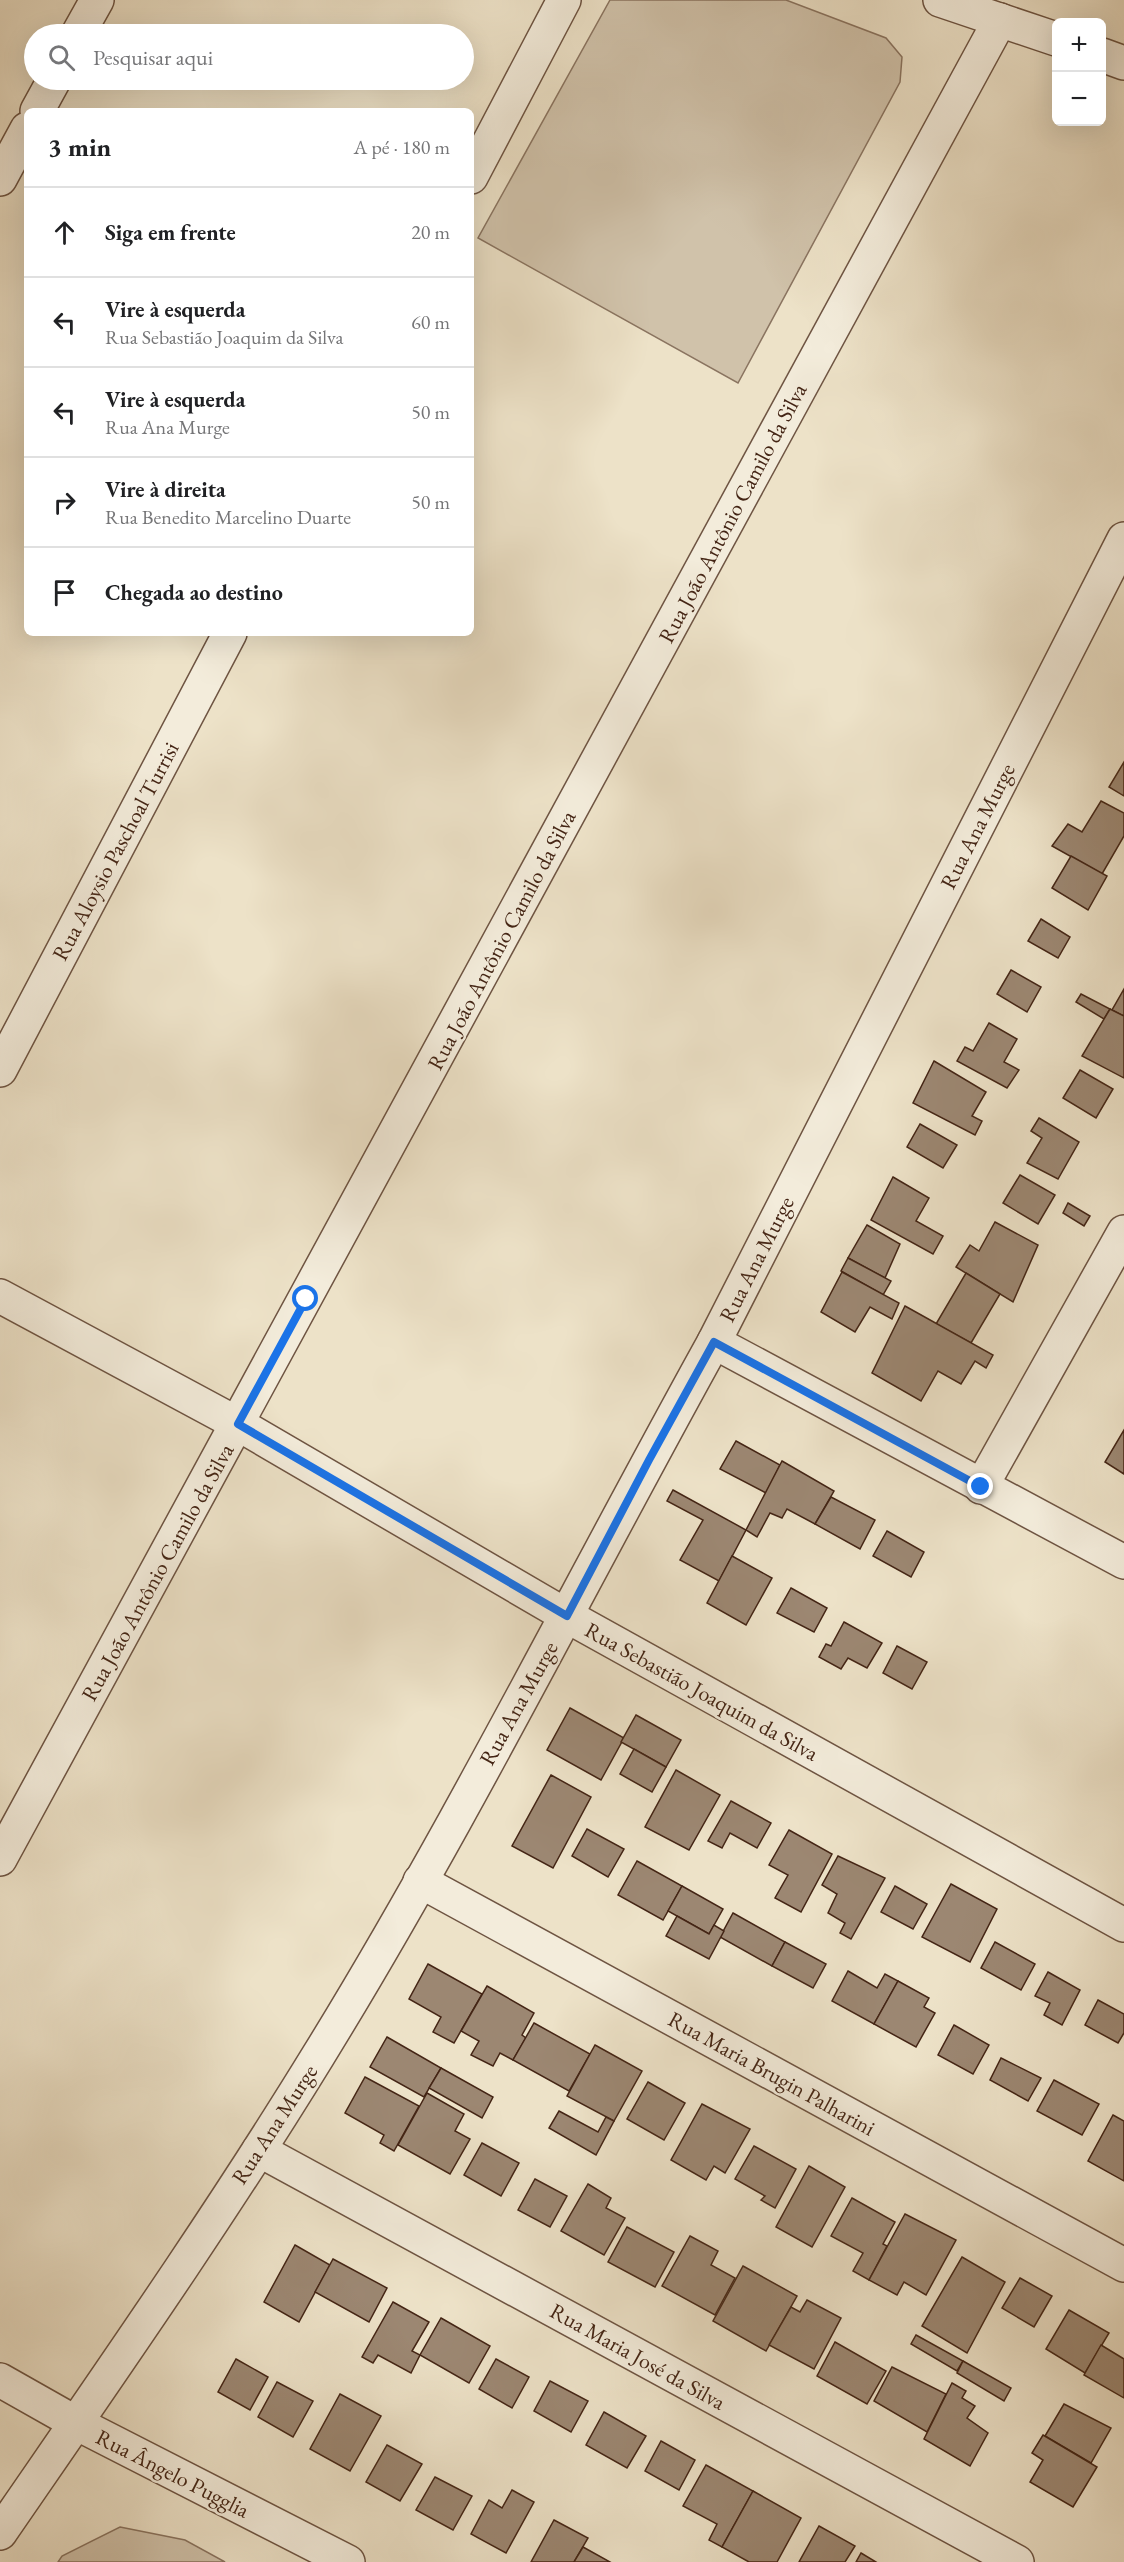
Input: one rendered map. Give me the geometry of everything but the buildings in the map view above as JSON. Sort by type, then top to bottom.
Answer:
[{"type":"street","points":[[83,24],[96,0]]},
{"type":"street","points":[[474,171],[564,0]]},
{"type":"street","points":[[940,0],[1052,38]]},
{"type":"street","name":"Rua João Antônio Camilo da Silva","points":[[0,1859],[1000,20]]},
{"type":"street","points":[[1106,57],[1124,63]]},
{"type":"street","points":[[39,108],[49,90]]},
{"type":"street","points":[[0,179],[24,135]]},
{"type":"street","name":"Rua Ana Murge","points":[[0,2533],[259,2150],[319,2054],[420,1881],[567,1616],[714,1342],[1124,539]]},
{"type":"street","name":"Rua Aloysio Paschoal Turrisi","points":[[0,1070],[228,636]]},
{"type":"street","points":[[981,1487],[1124,1232]]},
{"type":"street","name":"Rua Sebastião Joaquim da Silva","points":[[0,1296],[238,1424],[567,1616],[1124,1925]]},
{"type":"street","points":[[714,1342],[1124,1562]]},
{"type":"street","name":"Rua Maria Brugin Palharini","points":[[420,1881],[1124,2265]]},
{"type":"street","name":"Rua Maria José da Silva","points":[[259,2150],[1017,2562]]},
{"type":"street","name":"Rua Ângelo Pugglia","points":[[0,2380],[76,2423],[348,2562]]},
{"type":"shaded area","points":[[610,0],[786,0],[886,38],[902,57],[900,82],[738,383],[478,238]]},
{"type":"shaded area","points":[[120,2527],[185,2540],[225,2562],[58,2562],[62,2556]]},
{"type":"route","points":[[306,1299],[238,1424],[567,1616],[714,1342],[981,1487]]}]
